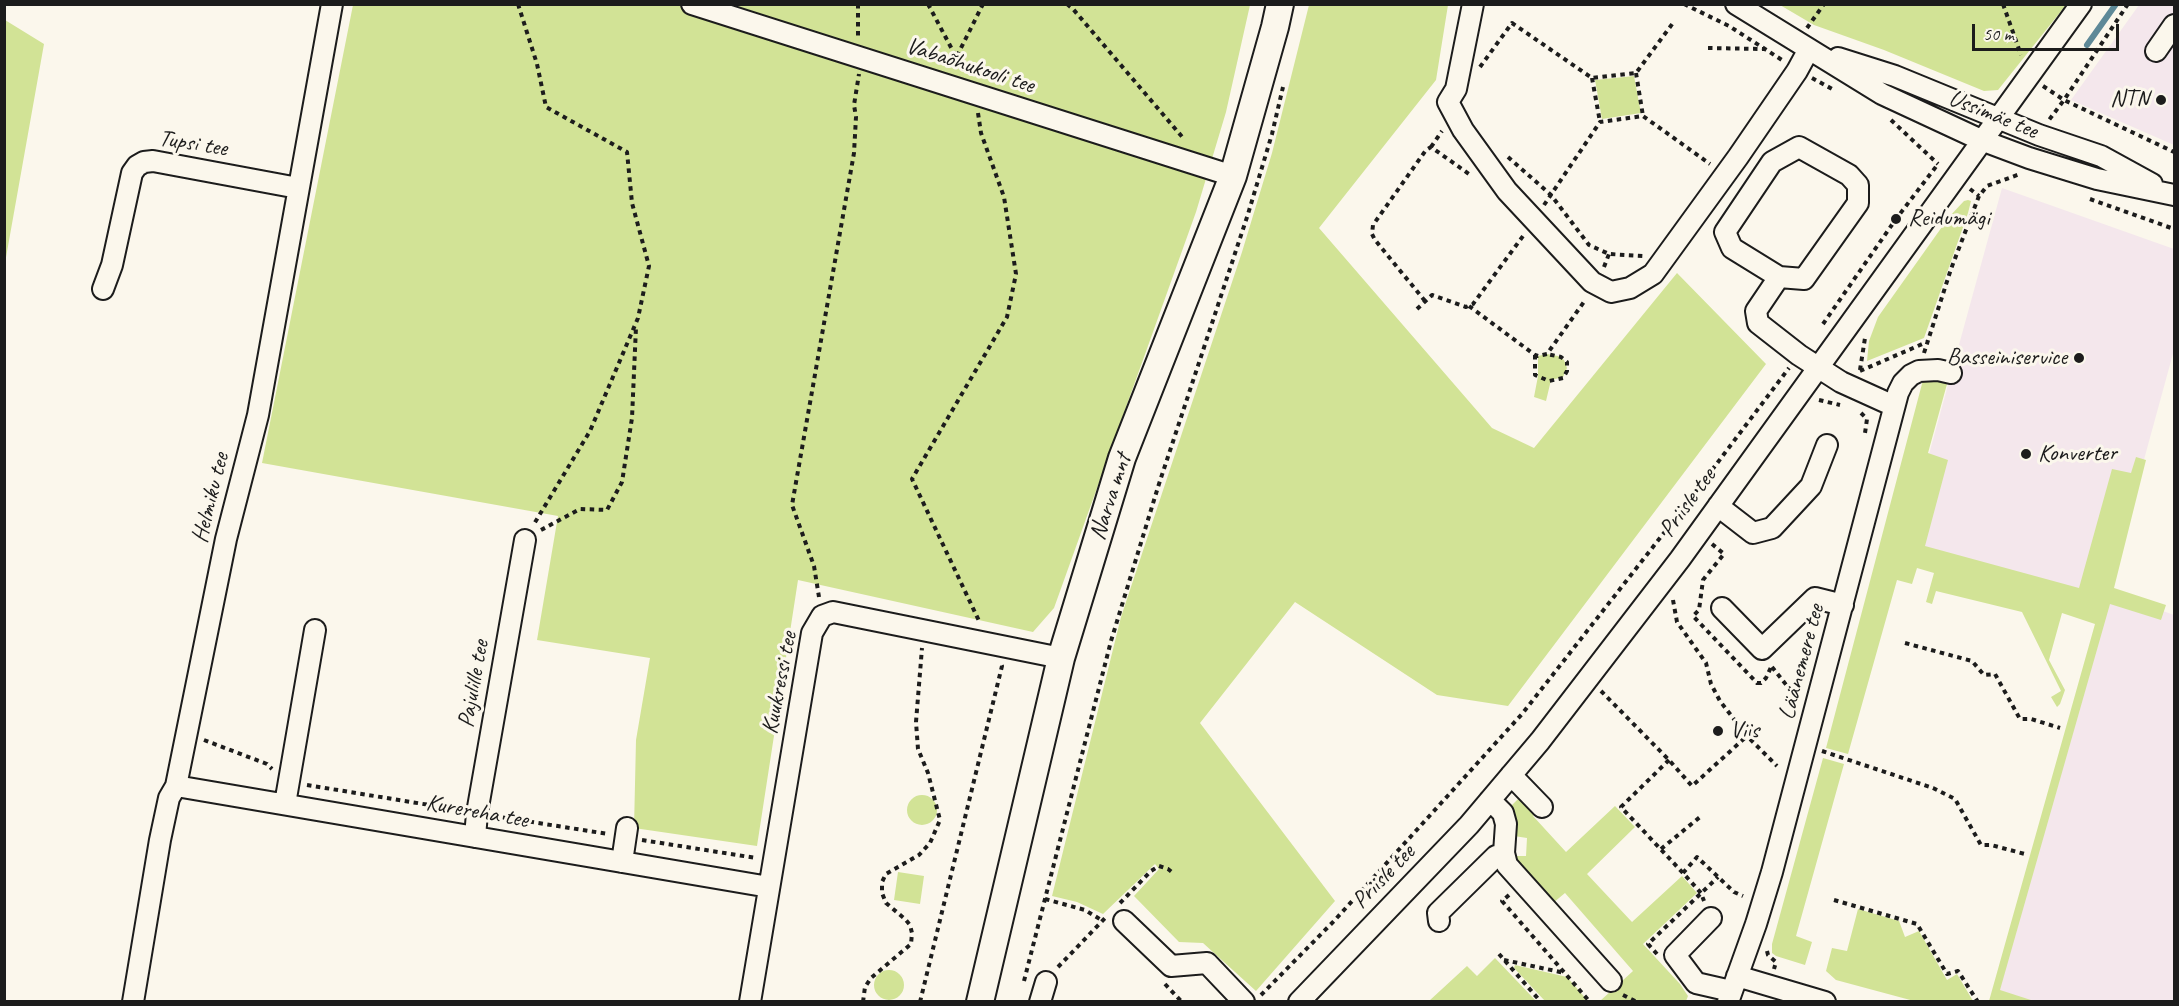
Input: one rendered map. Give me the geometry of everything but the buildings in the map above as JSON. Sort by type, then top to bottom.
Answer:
[{"type":"main road","name":"Narva mnt","points":[[980,1002],[1061,658],[1122,458],[1233,176],[1280,4]]},
{"type":"street","name":"Helmiku tee","points":[[133,1002],[160,840],[170,798],[176,786],[226,539],[258,415],[297,188],[332,4]]},
{"type":"street","name":"Vabaõhukooli tee","points":[[692,4],[1233,176]]},
{"type":"street","points":[[1473,4],[1456,88],[1448,102],[1463,130],[1507,191],[1592,282],[1611,292],[1630,288],[1653,274],[1797,71],[1803,45]]},
{"type":"street","name":"Ussimäe tee","points":[[1736,4],[1882,94],[1981,140],[2097,179],[2172,195]]},
{"type":"street","name":"Priisle tee","points":[[1299,1002],[1469,825],[1540,741],[1718,506],[2081,4]]},
{"type":"street","points":[[2156,51],[2175,25]]},
{"type":"street","name":"Ussimäe tee","points":[[1803,45],[1895,76],[2039,135],[2101,156],[2172,195]]},
{"type":"street","points":[[1799,147],[1849,175],[1858,185],[1858,203],[1804,279],[1779,277],[1732,248],[1725,232],[1772,162],[1799,147]]},
{"type":"street","name":"Tupsi tee","points":[[104,290],[112,265],[132,173],[144,162],[153,161],[297,188]]},
{"type":"street","points":[[1779,277],[1756,311],[1758,323],[1819,368],[1853,388],[1894,406]]},
{"type":"street","points":[[1919,371],[1938,370],[1951,373]]},
{"type":"street","name":"Läänemere tee","points":[[1732,990],[1773,872],[1894,406],[1903,383],[1919,371]]},
{"type":"street","points":[[1718,506],[1753,533],[1772,528],[1811,486],[1827,445]]},
{"type":"street","name":"Pajulille tee","points":[[475,837],[477,813],[525,540]]},
{"type":"street","points":[[1722,608],[1762,649],[1815,598],[1844,604]]},
{"type":"street","name":"Kuukressi tee","points":[[750,1002],[812,633],[822,616],[834,612],[994,652],[1061,658]]},
{"type":"street","points":[[285,804],[315,630]]},
{"type":"street","points":[[1511,775],[1542,807]]},
{"type":"street","name":"Kurereha tee","points":[[176,786],[769,887]]},
{"type":"street","points":[[1490,800],[1503,813],[1506,824],[1504,853],[1507,866],[1611,981]]},
{"type":"street","points":[[622,862],[627,833]]},
{"type":"street","points":[[1439,921],[1438,913],[1496,856],[1504,853]]},
{"type":"street","points":[[1711,918],[1675,955],[1696,983],[1825,1002]]},
{"type":"street","points":[[1124,921],[1163,966],[1207,963],[1244,1002]]},
{"type":"street","points":[[1040,1002],[1046,982]]},
{"type":"path","points":[[518,4],[537,64],[546,107],[627,152],[633,202],[649,266],[636,323],[590,431],[525,540]]},
{"type":"path","points":[[822,616],[814,566],[792,505],[854,153],[856,117],[854,105],[859,73],[858,4]]},
{"type":"path","points":[[920,1002],[1002,666],[912,478],[1007,317],[1016,274],[1004,196],[981,133],[975,95],[928,4]]},
{"type":"path","points":[[957,57],[983,4]]},
{"type":"path","points":[[1067,4],[1182,136]]},
{"type":"path","points":[[1683,4],[1729,26],[1797,71],[1844,94]]},
{"type":"path","points":[[1803,45],[1824,4]]},
{"type":"path","points":[[2046,124],[2128,4]]},
{"type":"path","points":[[1478,70],[1512,23],[1592,78],[1636,73]]},
{"type":"path","points":[[1643,116],[1636,73],[1673,23]]},
{"type":"path","points":[[1708,48],[1767,49]]},
{"type":"path","points":[[1469,306],[1473,304],[1534,220],[1600,122],[1592,78]]},
{"type":"path","points":[[1021,991],[1111,641],[1158,487],[1251,204],[1285,80]]},
{"type":"path","points":[[2064,100],[2175,152]]},
{"type":"path","points":[[1600,122],[1643,116],[1725,175]]},
{"type":"path","points":[[1887,117],[1938,164],[1979,196]]},
{"type":"path","points":[[1425,302],[1375,240],[1372,234],[1373,225],[1426,150],[1431,147],[1477,179]]},
{"type":"path","points":[[1505,154],[1551,195],[1589,245],[1609,254],[1650,257],[1668,253]]},
{"type":"path","points":[[1255,1002],[1334,921],[1522,714],[1818,332],[1896,219],[1938,164]]},
{"type":"path","points":[[2018,176],[2025,170]]},
{"type":"path","points":[[1919,371],[1927,341],[1979,196],[1987,186],[1996,181],[2018,176],[2028,178]]},
{"type":"path","points":[[2084,197],[2175,229]]},
{"type":"path","points":[[1547,354],[1596,285],[1609,254]]},
{"type":"path","points":[[1417,309],[1432,295],[1469,306],[1535,356],[1547,354],[1560,357],[1567,362],[1567,371],[1563,378],[1549,381],[1534,375],[1535,356]]},
{"type":"path","points":[[525,540],[580,509],[607,510],[622,482],[632,418],[636,323]]},
{"type":"path","points":[[1853,388],[1860,370],[1927,341]]},
{"type":"path","points":[[1709,542],[1721,549],[1724,554],[1703,580],[1699,610],[1693,616],[1757,683],[1761,683],[1766,678]]},
{"type":"path","points":[[1673,590],[1677,622],[1706,663],[1711,684],[1720,701],[1747,736],[1776,765]]},
{"type":"path","points":[[862,1002],[871,978],[911,944],[910,925],[886,903],[882,893],[882,882],[886,874],[919,855],[930,843],[940,820],[928,773],[918,749],[916,722],[923,641]]},
{"type":"path","points":[[1905,643],[1972,661],[1984,675],[1995,674],[2020,719],[2031,719],[2060,728]]},
{"type":"path","points":[[1772,667],[1795,696]]},
{"type":"path","points":[[1599,688],[1692,786],[1747,736]]},
{"type":"path","points":[[187,734],[267,765],[289,782],[477,813],[627,833],[773,861]]},
{"type":"path","points":[[1818,750],[1934,788],[1955,799],[1981,845],[1990,845],[2025,854]]},
{"type":"path","points":[[1669,760],[1621,807],[1701,893],[1711,918]]},
{"type":"path","points":[[1661,849],[1700,817]]},
{"type":"path","points":[[1683,873],[1697,857],[1734,892],[1743,896]]},
{"type":"path","points":[[1834,900],[1917,924],[1947,974],[1958,971],[1978,1002]]},
{"type":"path","points":[[1529,931],[1590,1002]]},
{"type":"path","points":[[1499,954],[1541,1002]]},
{"type":"path","points":[[1504,960],[1566,974]]},
{"type":"shaded area","points":[[2139,5],[2174,5],[2174,145],[2071,100]]},
{"type":"shaded area","points":[[2002,188],[2174,249],[2174,350],[2108,591],[2174,615],[2174,1001],[2006,1002],[1994,998],[2098,623],[1900,560]]},
{"type":"green space","points":[[353,5],[1250,5],[1226,112],[1196,212],[1054,608],[1033,632],[798,580],[757,846],[634,828],[636,740],[650,658],[537,640],[558,516],[262,463]]},
{"type":"green space","points":[[1309,5],[1448,5],[1436,80],[1319,228],[1492,428],[1534,448],[1677,273],[1766,364],[1508,706],[1437,695],[1295,602],[1200,723],[1335,901],[1256,991],[1203,943],[1179,942],[1134,896],[1159,869],[1155,864],[1103,914],[1077,902],[1052,896],[1121,617],[1242,252],[1272,153]]},
{"type":"green space","points":[[1780,5],[2066,5],[1998,90],[1984,91],[1884,50],[1814,25]]},
{"type":"green space","points":[[5,20],[44,44],[5,263]]},
{"type":"green space","points":[[1634,76],[1641,113],[1602,119],[1595,80]]},
{"type":"green space","points":[[1964,201],[1971,201],[1968,213],[1924,338],[1867,361],[1869,341],[1878,317],[1949,217]]},
{"type":"green space","points":[[1547,354],[1564,360],[1567,368],[1563,377],[1551,380],[1546,401],[1534,397],[1538,376],[1538,356]]},
{"type":"green space","points":[[1929,379],[1947,384],[1928,453],[1948,460],[1925,546],[2079,588],[2112,469],[2131,473],[2136,457],[2146,460],[2114,588],[2166,605],[2161,620],[2110,604],[2000,990],[2034,1001],[1989,1001],[2095,624],[2062,613],[2049,660],[2065,690],[2057,707],[2051,697],[2061,691],[2022,612],[1936,591],[1932,604],[1926,602],[1934,573],[1917,568],[1912,584],[1897,580],[1848,754],[1826,748],[1923,380]]},
{"type":"green space","points":[[1823,758],[1844,764],[1796,936],[1812,942],[1805,965],[1776,956],[1772,953],[1772,944]]},
{"type":"green space","points":[[922,795],[933,799],[937,810],[933,821],[922,825],[911,821],[907,810],[911,799]]},
{"type":"green space","points":[[1521,796],[1537,812],[1533,816],[1566,852],[1615,806],[1635,827],[1587,874],[1632,922],[1682,876],[1697,893],[1643,944],[1680,984],[1688,996],[1686,1001],[1600,1001],[1633,971],[1565,893],[1553,903],[1512,856],[1526,856],[1527,838],[1514,836],[1510,807]]},
{"type":"green space","points":[[898,872],[924,876],[920,904],[894,900]]},
{"type":"green space","points":[[1858,909],[1899,921],[1905,937],[1919,931],[1947,980],[1957,974],[1973,1001],[1914,1001],[1836,980],[1826,971],[1832,948],[1847,951]]},
{"type":"green space","points":[[1495,958],[1536,1001],[1429,1001],[1467,966],[1477,976]]},
{"type":"green space","points":[[1515,965],[1567,977],[1588,1001],[1545,1001],[1514,968]]},
{"type":"green space","points":[[889,970],[900,974],[904,985],[900,996],[889,1000],[878,996],[874,985],[878,974]]},
{"type":"waterway","points":[[2087,45],[2116,4]]},
{"type":"place","name":"NTN","points":[[2161,100]]},
{"type":"place","name":"Reidumägi","points":[[1896,219]]},
{"type":"place","name":"Basseiniservice","points":[[2079,358]]},
{"type":"place","name":"Konverter","points":[[2026,454]]},
{"type":"place","name":"Viis","points":[[1718,731]]}]
